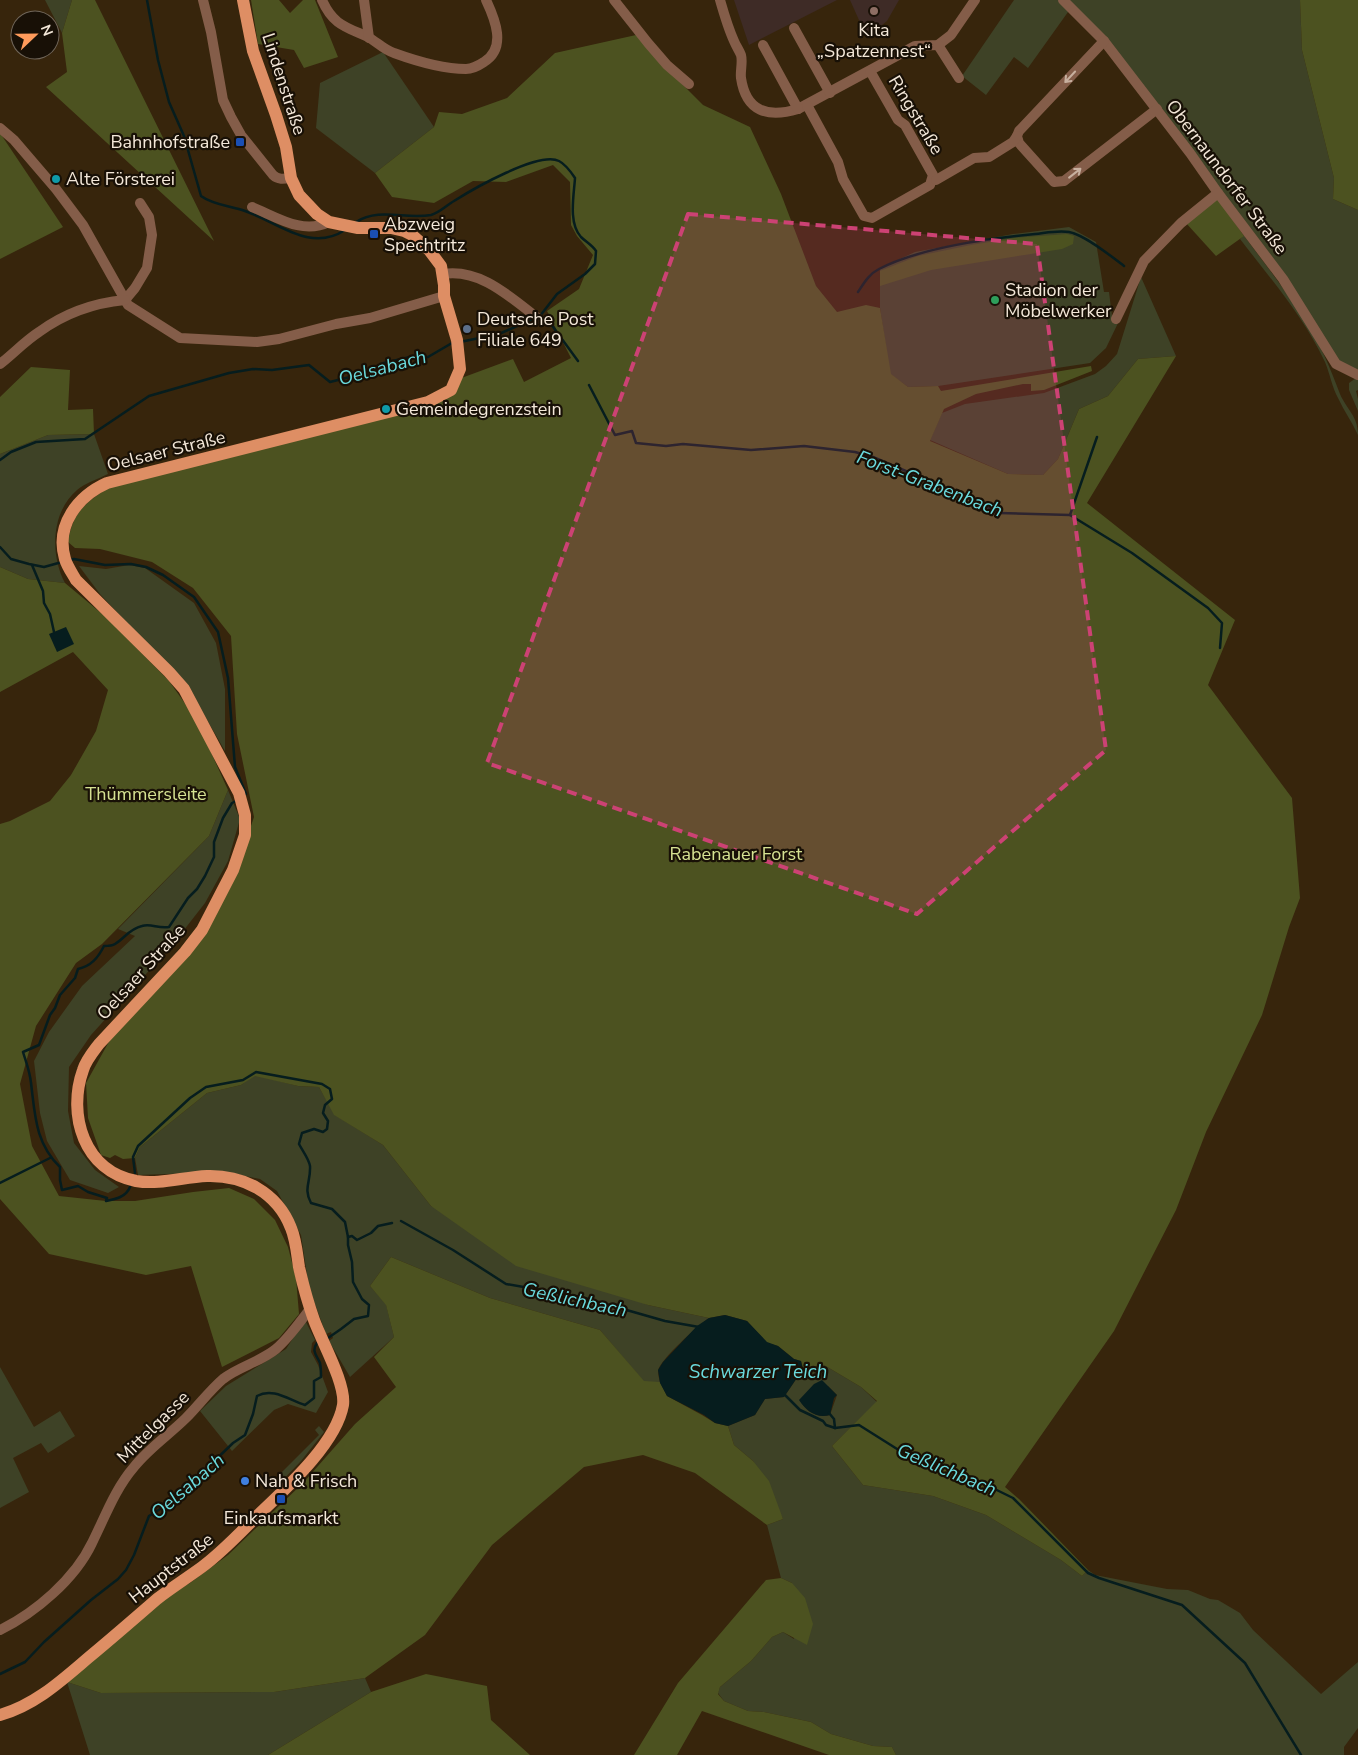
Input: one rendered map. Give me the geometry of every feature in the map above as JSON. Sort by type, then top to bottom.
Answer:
[{"type":"main road","name":"Lindenstraße","points":[[244,0],[253,50],[286,147],[291,178]]},
{"type":"main road","name":"Oelsaer Straße","points":[[133,1180],[112,1171],[92,1154],[84,1141],[79,1128],[76,1100],[83,1069],[99,1044],[185,952],[202,930],[233,870],[246,824],[241,798],[184,689],[76,580],[66,560],[62,538],[65,525],[76,505],[95,488],[107,483],[428,402],[451,390],[460,369],[458,343],[444,296],[443,274],[441,266],[436,259],[412,236],[397,229],[350,226],[329,222],[309,206],[300,195],[291,178]]},
{"type":"main road","name":"Hauptstraße","points":[[0,1715],[28,1704],[57,1684],[160,1597],[218,1554],[299,1474],[324,1445],[338,1420],[343,1406],[342,1389],[310,1309],[290,1225],[282,1210],[270,1197],[259,1188],[234,1178],[208,1176],[156,1182],[133,1180]]},
{"type":"street","points":[[203,0],[215,52],[221,90],[230,117],[248,144],[276,178],[291,178]]},
{"type":"street","points":[[322,0],[326,8],[340,24],[369,38],[380,47],[422,62],[466,69],[478,66],[488,60],[496,47],[498,36],[494,18],[486,0]]},
{"type":"street","points":[[364,0],[369,38]]},
{"type":"street","points":[[614,0],[667,65],[689,84]]},
{"type":"street","points":[[720,0],[734,42],[742,56],[741,78],[746,94],[751,105],[765,113],[786,112],[803,107],[915,46],[938,45],[951,35],[975,0]]},
{"type":"street","name":"Obernaundorfer Straße","points":[[1064,0],[1104,41],[1190,153],[1283,279],[1336,364],[1358,375]]},
{"type":"street","points":[[794,28],[830,93]]},
{"type":"street","points":[[936,180],[974,158],[989,157],[1013,142],[1020,131],[1104,41]]},
{"type":"street","name":"Ringstraße","points":[[763,45],[838,162],[843,180],[864,216],[872,218],[930,185],[933,175],[905,125],[898,120],[870,71]]},
{"type":"street","points":[[938,45],[959,78]]},
{"type":"street","points":[[1017,136],[1019,143],[1054,182],[1064,181],[1157,109]]},
{"type":"street","points":[[0,128],[14,140],[56,189],[83,225],[128,305],[180,338],[256,342],[279,339],[336,324],[370,318],[444,296]]},
{"type":"street","points":[[1116,319],[1144,261],[1181,223],[1218,193]]},
{"type":"street","points":[[0,364],[39,331],[80,309],[106,302],[125,300],[147,268],[152,235],[149,217],[140,203]]},
{"type":"street","points":[[252,207],[302,227],[320,226],[329,222]]},
{"type":"street","points":[[443,274],[458,273],[482,280],[504,291],[536,317]]},
{"type":"street","name":"Mittelgasse","points":[[0,1630],[16,1622],[40,1605],[67,1578],[88,1551],[111,1501],[142,1457],[186,1418],[224,1378],[275,1349],[289,1336],[310,1309]]},
{"type":"highlighted area","points":[[688,214],[1037,244],[1106,750],[917,914],[487,763]]},
{"type":"shaded area","points":[[734,0],[837,0],[749,45]]},
{"type":"shaded area","name":"Kita „Spatzennest“","points":[[850,0],[899,0],[887,21],[877,29],[869,32],[863,29]]},
{"type":"green space","points":[[45,0],[72,0],[62,33],[60,29],[60,10],[50,10]]},
{"type":"green space","points":[[72,0],[95,0],[214,241],[46,87],[67,72],[62,33]]},
{"type":"green space","points":[[251,0],[279,0],[290,13],[303,0],[315,0],[338,57],[304,68],[294,50],[258,44]]},
{"type":"green space","points":[[1014,0],[1300,0],[1302,50],[1334,178],[1333,199],[1358,210],[1358,390],[1356,391],[1358,411],[1349,390],[1349,383],[1356,378],[1336,364],[1247,233],[1245,237],[1288,294],[1316,339],[1340,394],[1354,418],[1358,428],[1358,435],[1336,394],[1317,345],[1286,298],[1240,239],[1247,232],[1073,5],[1028,68],[1014,57],[986,95],[962,76]]},
{"type":"green space","points":[[1300,0],[1358,0],[1358,210],[1333,199],[1334,178],[1302,50]]},
{"type":"green space","name":"Rabenauer Forst","points":[[636,35],[703,105],[750,127],[781,194],[816,286],[837,312],[866,305],[880,308],[891,374],[908,387],[938,386],[941,391],[1091,366],[1092,371],[1044,390],[1031,391],[1031,384],[1023,384],[976,394],[944,409],[930,441],[1008,474],[1043,475],[1058,459],[1079,409],[1108,396],[1138,359],[1176,356],[1087,503],[1235,620],[1208,685],[1292,798],[1300,898],[1289,927],[1262,1015],[1206,1132],[1176,1210],[1114,1331],[1005,1487],[1088,1570],[1082,1576],[1061,1560],[986,1515],[933,1496],[863,1485],[832,1446],[877,1401],[861,1387],[824,1365],[803,1369],[801,1361],[794,1359],[778,1346],[767,1343],[747,1321],[725,1315],[709,1318],[648,1305],[516,1266],[431,1206],[383,1145],[334,1115],[319,1087],[298,1086],[255,1076],[241,1085],[207,1093],[140,1147],[135,1158],[123,1159],[115,1155],[110,1158],[101,1155],[88,1118],[86,1083],[111,1038],[232,882],[254,817],[237,734],[231,636],[193,588],[152,562],[100,549],[75,548],[68,542],[73,523],[86,504],[108,488],[419,406],[456,380],[513,359],[524,382],[571,358],[547,311],[579,289],[593,255],[577,236],[571,225],[570,182],[553,165],[506,182],[473,181],[434,203],[392,197],[375,173],[434,127],[439,112],[462,114],[507,98],[555,53]]},
{"type":"green space","points":[[383,52],[434,127],[375,173],[316,128],[320,83]]},
{"type":"green space","points":[[0,133],[63,227],[0,259]]},
{"type":"green space","points":[[1218,199],[1244,236],[1216,256],[1186,223]]},
{"type":"green space","name":"Stadion der Möbelwerker","points":[[1069,227],[1096,242],[1104,292],[1109,292],[1112,316],[1119,321],[1106,348],[1090,363],[938,386],[908,387],[890,374],[880,308],[880,268],[915,252],[1013,234]]},
{"type":"green space","points":[[1067,234],[1074,236],[1073,244],[1062,249],[931,270],[880,286],[880,271],[918,256],[1014,238]]},
{"type":"green space","points":[[1141,277],[1176,356],[1138,359],[1108,396],[1079,409],[1058,459],[1043,475],[1008,474],[930,440],[942,413],[965,404],[1044,393],[1095,374],[1106,366],[1117,354]]},
{"type":"green space","points":[[31,367],[70,370],[68,410],[93,409],[94,434],[48,435],[0,454],[0,397]]},
{"type":"green space","points":[[94,434],[108,474],[77,490],[68,499],[62,510],[58,522],[55,547],[60,572],[65,583],[28,579],[0,567],[0,454],[48,435]]},
{"type":"green space","points":[[129,565],[145,568],[194,603],[216,643],[225,689],[225,751],[189,689],[100,594],[79,566],[106,569]]},
{"type":"green space","name":"Thümmersleite","points":[[0,567],[28,579],[65,583],[107,618],[169,681],[196,719],[228,790],[209,836],[102,944],[76,963],[36,1026],[20,1084],[32,1146],[59,1196],[106,1201],[135,1201],[229,1188],[254,1199],[275,1220],[288,1247],[296,1278],[299,1314],[279,1338],[222,1367],[191,1266],[146,1275],[49,1254],[0,1199],[0,824],[50,801],[71,775],[96,731],[108,690],[73,652],[0,692]]},
{"type":"green space","points":[[228,790],[240,819],[228,861],[205,903],[173,944],[91,1035],[69,1067],[68,1111],[74,1143],[95,1170],[119,1187],[108,1193],[70,1180],[47,1141],[40,1113],[34,1061],[49,1032],[82,986],[135,936],[118,929],[209,836]]},
{"type":"green space","points":[[255,1075],[298,1086],[319,1087],[335,1115],[383,1145],[431,1206],[648,1305],[709,1318],[665,1359],[658,1371],[660,1382],[644,1382],[600,1330],[490,1298],[391,1257],[370,1286],[386,1304],[394,1337],[350,1377],[329,1341],[333,1338],[331,1332],[326,1334],[309,1288],[301,1235],[277,1191],[260,1179],[226,1172],[138,1175],[135,1158],[140,1147],[207,1093],[241,1085]]},
{"type":"green space","points":[[391,1257],[490,1298],[600,1330],[644,1381],[660,1382],[667,1396],[715,1423],[728,1426],[734,1445],[753,1461],[769,1481],[783,1519],[767,1525],[695,1473],[643,1455],[584,1467],[492,1545],[425,1635],[365,1678],[274,1692],[101,1693],[67,1682],[168,1596],[190,1583],[228,1555],[303,1483],[355,1424],[396,1387],[374,1357],[394,1337],[386,1305],[370,1286]]},
{"type":"green space","points":[[305,1320],[315,1340],[312,1343],[311,1352],[328,1392],[316,1413],[288,1404],[274,1410],[232,1451],[200,1411],[226,1386],[286,1349]]},
{"type":"green space","points":[[824,1365],[861,1387],[877,1402],[832,1446],[863,1485],[933,1496],[986,1515],[1061,1560],[1082,1576],[1088,1570],[1095,1575],[1167,1589],[1188,1590],[1210,1599],[1218,1600],[1240,1613],[1253,1630],[1321,1694],[1358,1662],[1358,1728],[1344,1747],[1344,1755],[896,1755],[892,1747],[873,1746],[831,1734],[811,1722],[764,1712],[748,1711],[724,1701],[718,1693],[720,1687],[751,1661],[772,1637],[783,1632],[794,1639],[792,1583],[781,1578],[767,1525],[783,1519],[753,1461],[734,1445],[728,1426],[755,1415],[765,1399],[784,1397],[803,1369]],"holes":[[[828,1386],[837,1395],[830,1415],[825,1416],[812,1413],[805,1408],[800,1400]]]},
{"type":"green space","points":[[0,1367],[34,1427],[60,1411],[75,1436],[48,1453],[41,1443],[13,1458],[29,1492],[0,1508]]},
{"type":"green space","points":[[319,1426],[324,1432],[301,1461],[279,1484],[275,1485],[271,1482],[270,1476],[274,1480],[319,1435],[315,1430]]},
{"type":"green space","points":[[781,1578],[792,1583],[805,1598],[813,1624],[807,1645],[783,1632],[772,1637],[751,1661],[720,1687],[718,1694],[724,1701],[748,1711],[764,1712],[811,1722],[831,1734],[873,1746],[892,1747],[896,1755],[829,1755],[702,1711],[677,1755],[634,1755],[678,1683],[766,1580]]},
{"type":"green space","points":[[426,1674],[487,1686],[491,1720],[530,1755],[268,1755],[371,1692]]},
{"type":"green space","points":[[365,1678],[371,1692],[268,1755],[90,1755],[67,1682],[101,1693],[274,1692]]},
{"type":"water","points":[[66,627],[74,644],[57,652],[49,634]]},
{"type":"water","name":"Schwarzer Teich","points":[[725,1315],[747,1321],[767,1342],[778,1346],[794,1359],[801,1361],[803,1369],[784,1397],[765,1399],[755,1415],[728,1426],[715,1423],[704,1415],[667,1396],[660,1383],[658,1370],[663,1362],[697,1326],[709,1318]]},
{"type":"water","points":[[822,1380],[837,1395],[834,1398],[830,1415],[825,1416],[812,1413],[799,1400],[814,1384]]},
{"type":"waterway","name":"Oelsabach","points":[[147,0],[158,60],[169,102],[184,136],[201,196],[245,211],[307,237],[332,236],[345,230]]},
{"type":"waterway","name":"Oelsabach","points":[[356,222],[374,215],[431,215],[476,188],[522,166],[550,159],[559,161],[566,166],[575,178],[574,224],[581,237],[596,251],[595,264],[585,274],[557,294],[540,316]]},
{"type":"waterway","points":[[858,292],[875,271],[915,255],[976,241],[1060,231],[1083,237],[1124,266]]},
{"type":"waterway","name":"Oelsabach","points":[[460,342],[499,334],[533,319]]},
{"type":"waterway","name":"Forst-Grabenbach","points":[[548,320],[578,361]]},
{"type":"waterway","name":"Oelsabach","points":[[0,460],[11,452],[36,442],[85,439],[149,396],[229,373],[253,369],[272,370],[309,365],[330,382],[358,375],[384,363],[410,357],[428,357],[452,343]]},
{"type":"waterway","name":"Forst-Grabenbach","points":[[589,385],[615,435],[632,431],[636,443],[666,446],[683,444],[751,450],[804,446],[855,452],[873,457],[999,513],[1070,515],[1132,553],[1208,608],[1222,623],[1220,648]]},
{"type":"waterway","points":[[1070,515],[1097,437]]},
{"type":"waterway","name":"Oelsabach","points":[[0,547],[11,559],[29,564],[44,567],[62,562]]},
{"type":"waterway","name":"Oelsabach","points":[[70,560],[74,559],[105,565],[131,564],[146,567],[163,575],[194,597],[218,632],[228,678],[235,767],[246,794],[244,795]]},
{"type":"waterway","points":[[32,565],[43,591],[44,603],[50,614],[54,632]]},
{"type":"waterway","name":"Oelsabach","points":[[130,1187],[123,1195],[106,1201],[107,1198],[88,1192],[78,1186],[62,1190],[60,1167],[45,1148],[38,1128],[30,1075],[23,1052],[39,1045],[60,995],[75,978],[78,969],[94,961],[104,946],[114,945],[130,931],[138,927],[148,925],[169,927],[205,876],[214,857],[214,842],[223,818],[232,803],[238,800]]},
{"type":"waterway","name":"Oelsabach","points":[[135,1173],[133,1157],[138,1146],[190,1098],[206,1087],[243,1080],[256,1072],[322,1084],[330,1089],[332,1099],[325,1105],[323,1113],[328,1121],[327,1129],[323,1132],[314,1129],[302,1133],[299,1144],[310,1166],[307,1189],[311,1203],[332,1209],[345,1222],[352,1262],[353,1282],[362,1299],[369,1305],[368,1316],[354,1319],[328,1338]]},
{"type":"waterway","points":[[0,1183],[50,1158]]},
{"type":"waterway","name":"Geßlichbach","points":[[401,1221],[453,1250],[506,1284],[581,1297],[665,1321],[699,1327]]},
{"type":"waterway","points":[[348,1237],[352,1236],[357,1240],[371,1233],[378,1226],[392,1223]]},
{"type":"waterway","name":"Oelsabach","points":[[0,1674],[25,1662],[44,1642],[91,1600],[118,1579],[126,1570],[134,1555],[149,1516],[173,1501],[233,1443],[245,1435],[257,1396],[269,1393],[281,1395],[305,1405],[314,1398],[314,1381],[321,1377],[320,1363],[315,1351],[317,1343]]},
{"type":"waterway","points":[[784,1394],[800,1410],[835,1428]]},
{"type":"waterway","name":"Geßlichbach","points":[[829,1413],[834,1419],[835,1428],[859,1425],[905,1454],[958,1471],[1013,1498],[1088,1573],[1182,1605],[1245,1663],[1301,1755]]},
{"type":"place","name":"Kita „Spatzennest“","points":[[874,11]]},
{"type":"place","name":"Bahnhofstraße","points":[[240,142]]},
{"type":"place","name":"Alte Försterei","points":[[56,179]]},
{"type":"place","name":"Abzweig Spechtritz","points":[[374,234]]},
{"type":"place","name":"Stadion der Möbelwerker","points":[[995,300]]},
{"type":"place","name":"Deutsche Post Filiale 649","points":[[467,329]]},
{"type":"place","name":"Gemeindegrenzstein","points":[[386,409]]},
{"type":"place","name":"Nah & Frisch","points":[[245,1481]]},
{"type":"place","name":"Einkaufsmarkt","points":[[281,1499]]}]
